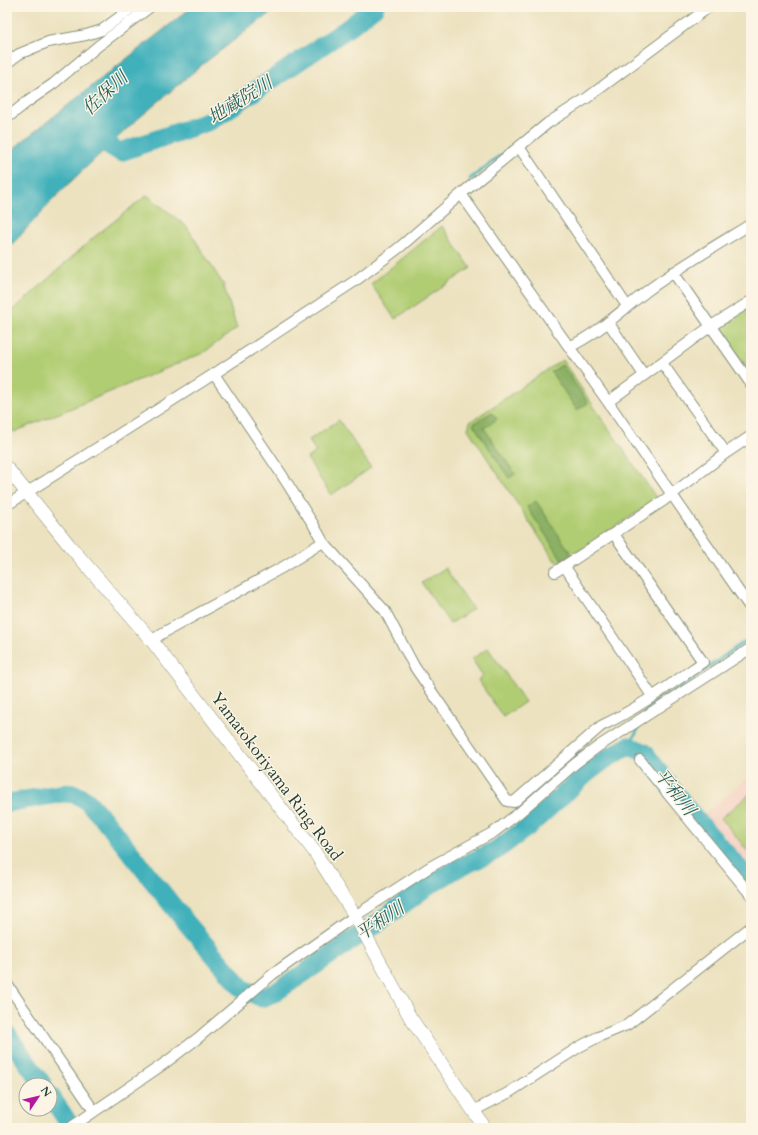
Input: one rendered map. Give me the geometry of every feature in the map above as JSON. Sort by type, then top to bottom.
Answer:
[{"type":"main road","name":"Yamatokoriyama Ring Road","points":[[7,468],[69,545],[152,641],[314,851],[362,928],[410,1017],[485,1128]]},
{"type":"street","points":[[7,63],[19,54],[48,42],[86,35],[102,30],[133,7]]},
{"type":"street","points":[[7,118],[53,84],[98,46],[150,7]]},
{"type":"street","points":[[7,505],[214,374],[356,281],[400,247],[461,194],[548,123],[587,98],[709,7]]},
{"type":"street","points":[[518,147],[627,306]]},
{"type":"street","points":[[461,194],[608,402],[751,609]]},
{"type":"street","points":[[569,347],[608,322],[673,272],[751,224]]},
{"type":"street","points":[[673,272],[751,384]]},
{"type":"street","points":[[608,402],[711,326],[751,301]]},
{"type":"street","points":[[608,322],[644,375]]},
{"type":"street","points":[[662,363],[726,453]]},
{"type":"street","points":[[214,374],[280,472],[324,542],[385,611],[414,666],[507,802],[514,802],[601,726],[618,718],[703,662],[614,534]]},
{"type":"street","points":[[556,572],[672,495],[726,453],[751,436]]},
{"type":"street","points":[[152,641],[161,634],[283,567],[324,542]]},
{"type":"street","points":[[565,566],[652,696]]},
{"type":"street","points":[[70,1128],[198,1038],[273,974],[355,916],[430,867],[494,832],[520,812],[576,762],[751,648]]},
{"type":"street","points":[[640,760],[751,895]]},
{"type":"street","points":[[474,1111],[508,1093],[578,1047],[627,1025],[751,927]]},
{"type":"street","points":[[7,984],[92,1113]]},
{"type":"shaded area","points":[[751,775],[751,876],[702,816]]},
{"type":"green space","points":[[147,195],[187,227],[223,284],[237,328],[203,353],[14,432],[7,422],[7,316],[93,238]]},
{"type":"green space","points":[[442,226],[471,268],[395,319],[371,284]]},
{"type":"green space","points":[[751,307],[751,375],[721,331],[722,325]]},
{"type":"green space","points":[[562,360],[657,499],[564,562],[555,561],[468,429],[470,422]]},
{"type":"green space","points":[[562,365],[588,403],[577,410],[551,372]]},
{"type":"green space","points":[[492,412],[497,419],[484,428],[515,474],[509,478],[473,424]]},
{"type":"green space","points":[[339,420],[371,468],[331,495],[307,458],[316,452],[309,440]]},
{"type":"green space","points":[[536,501],[572,555],[563,561],[527,507]]},
{"type":"green space","points":[[445,568],[473,609],[450,624],[422,583]]},
{"type":"green space","points":[[488,648],[525,702],[503,717],[478,680],[483,676],[472,659]]},
{"type":"green space","points":[[751,793],[751,855],[721,818]]},
{"type":"water","name":"佐保川","points":[[192,7],[278,7],[203,64],[132,124],[61,191],[7,250],[7,157],[20,143]]},
{"type":"waterway","name":"地蔵院川","points":[[87,132],[120,152],[210,121],[344,31],[375,7]]},
{"type":"waterway","points":[[470,179],[509,149]]},
{"type":"waterway","points":[[646,712],[649,706],[679,688],[751,637]]},
{"type":"waterway","points":[[629,746],[641,723]]},
{"type":"waterway","name":"平和川","points":[[7,803],[64,793],[75,794],[86,800],[108,824],[179,914],[242,988],[262,998],[276,992],[379,922],[421,891],[456,869],[495,851],[529,826],[586,774],[606,759],[629,746],[644,752],[688,810],[751,882]]},
{"type":"waterway","points":[[7,1034],[37,1077]]},
{"type":"waterway","points":[[58,1107],[72,1128]]}]
